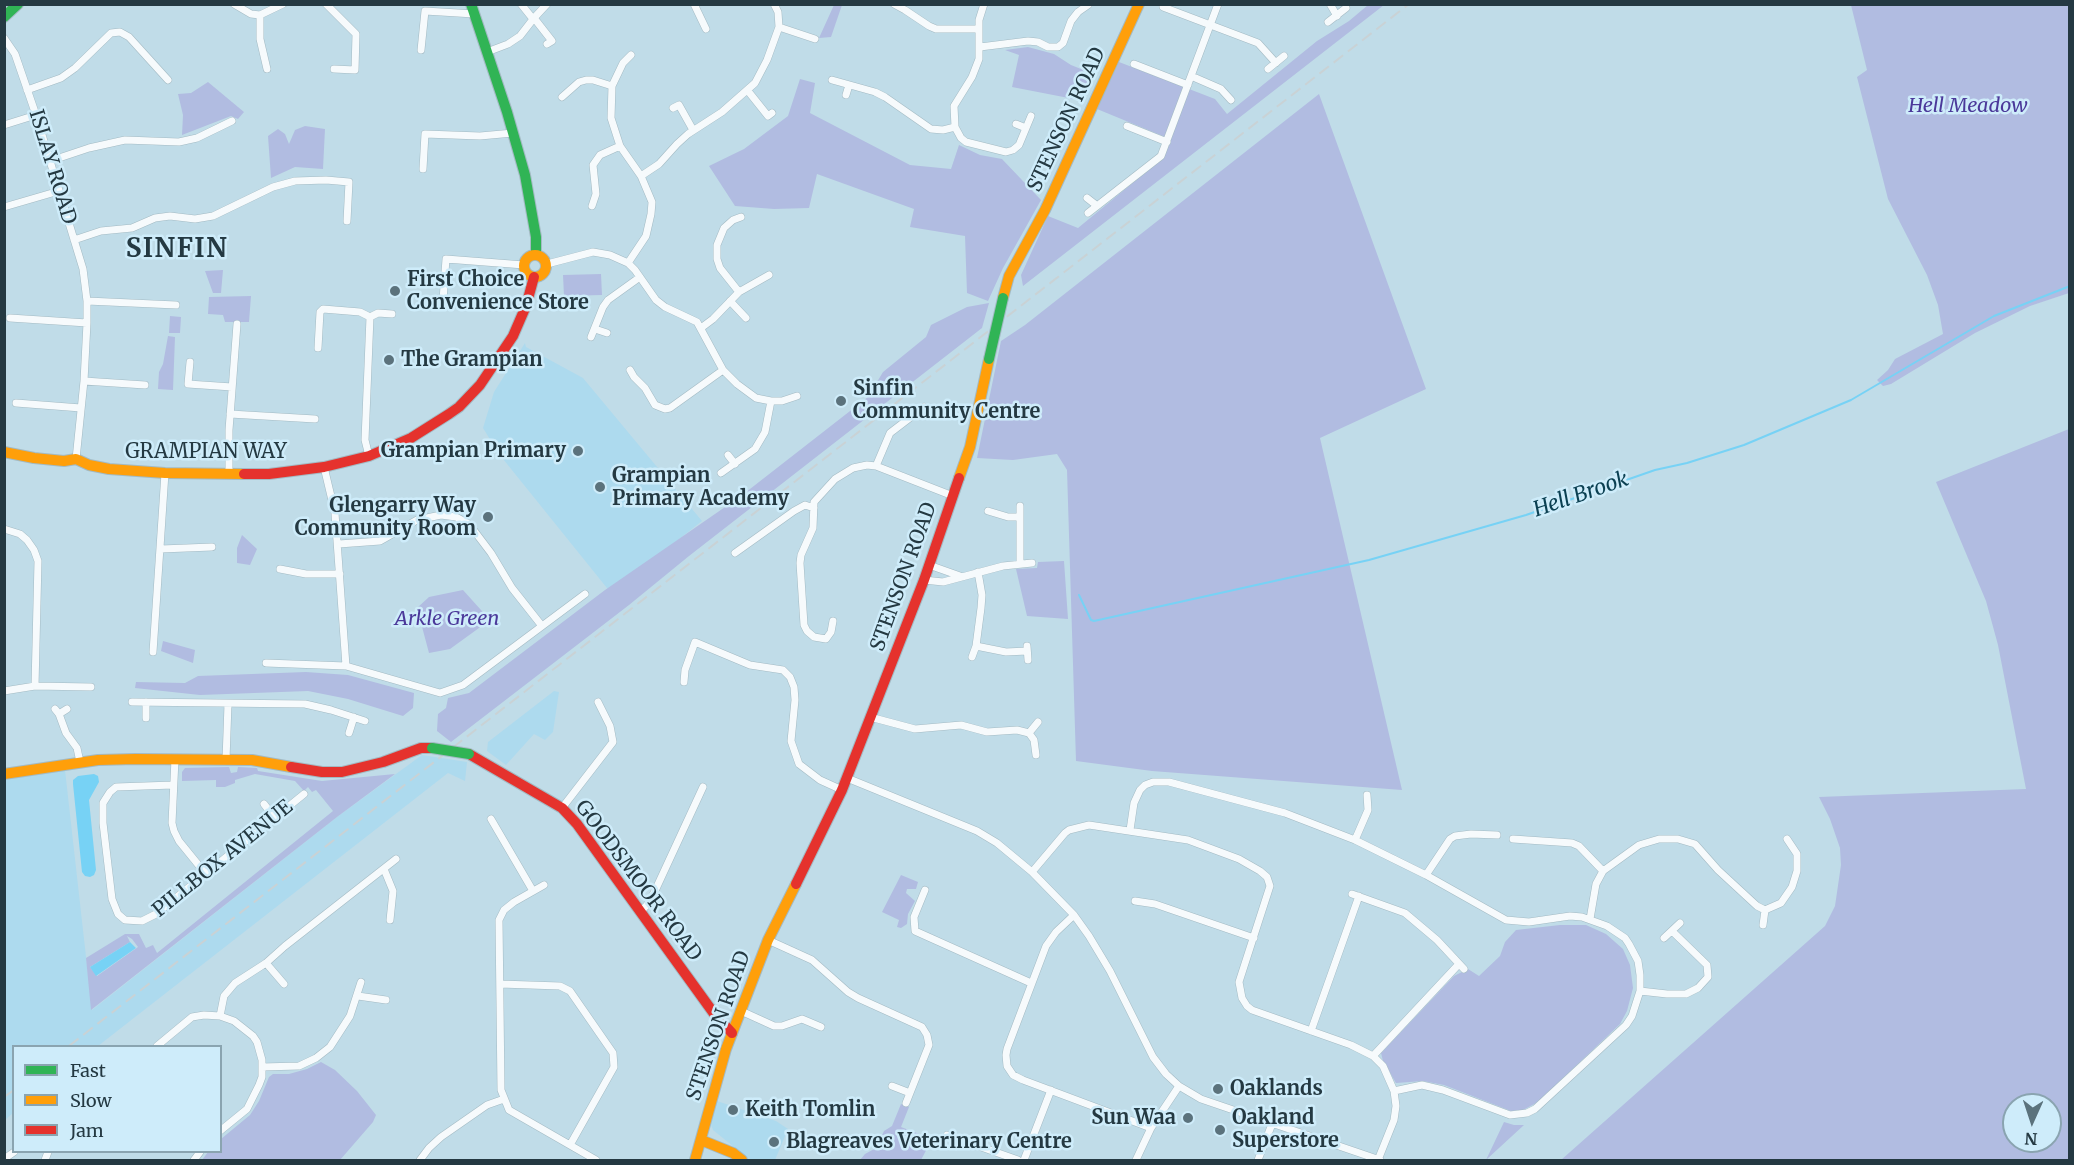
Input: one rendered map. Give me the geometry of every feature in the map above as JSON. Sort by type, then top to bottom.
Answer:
[{"type":"street","points":[[4,16],[18,4]]},
{"type":"street","points":[[234,4],[251,15],[260,15],[283,4]]},
{"type":"street","points":[[326,4],[356,34],[356,70],[333,69]]},
{"type":"street","points":[[521,4],[552,41],[547,44]]},
{"type":"street","points":[[487,52],[508,44],[520,36],[547,4]]},
{"type":"street","points":[[694,4],[706,29]]},
{"type":"street","points":[[641,176],[659,164],[693,130],[748,91],[760,77],[779,27],[778,12],[774,4]]},
{"type":"street","points":[[894,4],[936,29],[979,29]]},
{"type":"street","points":[[984,4],[980,20],[977,67],[954,105],[955,127],[966,142],[1006,152],[1019,145],[1031,117]]},
{"type":"street","name":"STENSON ROAD","points":[[695,1161],[732,1033],[768,940],[842,790],[924,580],[969,447],[1009,276],[1045,210],[1139,4]]},
{"type":"street","points":[[1164,4],[1162,7],[1258,43],[1276,63]]},
{"type":"street","points":[[1088,213],[1161,156],[1218,4]]},
{"type":"street","points":[[1329,4],[1336,16]]},
{"type":"street","points":[[1072,5],[1078,12]]},
{"type":"street","points":[[980,47],[1028,41],[1038,42],[1048,47],[1058,47],[1063,43],[1066,30],[1078,12],[1088,5]]},
{"type":"street","points":[[1328,22],[1346,8]]},
{"type":"street","points":[[421,50],[425,9],[472,9],[513,133],[530,199],[536,237],[536,254]]},
{"type":"street","points":[[260,15],[260,39],[267,69]]},
{"type":"street","points":[[779,27],[815,39]]},
{"type":"street","points":[[27,90],[61,78],[75,68],[111,33],[120,32],[129,37],[168,80]]},
{"type":"street","name":"ISLAY ROAD","points":[[4,38],[15,54],[36,115],[83,269],[87,322],[76,459]]},
{"type":"street","points":[[628,263],[646,236],[652,202],[641,176],[620,146],[611,118],[612,86],[623,63],[631,55]]},
{"type":"street","points":[[1268,69],[1284,56]]},
{"type":"street","points":[[1134,64],[1188,85]]},
{"type":"street","points":[[1191,76],[1221,89],[1231,100]]},
{"type":"street","points":[[562,97],[579,82],[586,80],[612,86]]},
{"type":"street","points":[[832,80],[885,97],[931,129],[943,130],[955,127]]},
{"type":"street","points":[[846,95],[849,85]]},
{"type":"street","points":[[748,91],[768,116],[772,113]]},
{"type":"street","points":[[674,108],[679,105],[693,130]]},
{"type":"street","points":[[4,125],[36,115]]},
{"type":"street","points":[[50,161],[89,148],[126,140],[179,142],[197,138],[232,121]]},
{"type":"street","points":[[1016,124],[1026,128]]},
{"type":"street","points":[[1127,126],[1167,142]]},
{"type":"street","points":[[423,169],[426,130],[480,136],[513,133]]},
{"type":"street","points":[[592,206],[596,194],[593,165],[600,155],[620,146]]},
{"type":"street","points":[[74,240],[101,231],[132,228],[162,217],[195,219],[213,216],[273,187],[295,182],[326,180],[348,182],[347,221]]},
{"type":"street","points":[[4,207],[59,191]]},
{"type":"street","points":[[1088,198],[1096,205]]},
{"type":"street","points":[[740,292],[720,268],[717,259],[717,245],[724,228],[733,220],[741,217]]},
{"type":"street","points":[[546,264],[593,252],[610,255],[628,263],[656,300],[673,311],[692,318],[701,328],[723,370],[737,384],[756,398],[782,401],[796,396]]},
{"type":"street","points":[[536,254],[543,257],[546,272],[534,278],[527,274],[524,265],[527,258],[536,254]]},
{"type":"street","points":[[443,300],[446,259],[524,265]]},
{"type":"street","points":[[701,328],[713,320],[740,292],[769,275]]},
{"type":"street","points":[[591,337],[608,300],[640,277]]},
{"type":"street","name":"GRAMPIAN WAY","points":[[4,452],[64,461],[76,459],[89,465],[110,469],[229,474],[269,474],[324,467],[369,456],[411,438],[450,414],[480,385],[513,336],[526,306],[534,278]]},
{"type":"street","points":[[87,300],[177,305]]},
{"type":"street","points":[[730,301],[746,318]]},
{"type":"street","points":[[318,348],[320,312],[323,309],[360,312],[370,317],[372,323],[365,440],[369,456]]},
{"type":"street","points":[[370,317],[378,313],[392,314]]},
{"type":"street","points":[[10,318],[87,322]]},
{"type":"street","points":[[229,474],[230,414],[237,324]]},
{"type":"street","points":[[595,329],[607,333]]},
{"type":"street","points":[[190,362],[188,384],[232,387]]},
{"type":"street","points":[[630,370],[655,405],[665,409],[670,408],[723,370]]},
{"type":"street","points":[[84,381],[146,385]]},
{"type":"street","points":[[722,473],[756,449],[765,432],[771,401]]},
{"type":"street","points":[[16,404],[81,408]]},
{"type":"street","points":[[876,466],[890,433],[924,407]]},
{"type":"street","points":[[230,414],[315,419]]},
{"type":"street","points":[[728,455],[735,464]]},
{"type":"street","points":[[833,621],[831,632],[826,639],[814,637],[807,631],[804,625],[800,563],[801,555],[813,528],[814,502],[835,479],[853,468],[876,466],[953,495]]},
{"type":"street","points":[[324,467],[335,513],[339,544],[346,666]]},
{"type":"street","points":[[153,652],[165,473]]},
{"type":"street","points":[[735,554],[805,505],[814,508]]},
{"type":"street","points":[[1020,506],[1020,564]]},
{"type":"street","points":[[988,511],[1008,517],[1020,517]]},
{"type":"street","points":[[339,544],[380,541],[417,520],[441,515],[456,517],[469,524],[491,553],[512,588],[542,626]]},
{"type":"street","points":[[4,529],[20,534],[27,540],[38,561],[35,686]]},
{"type":"street","points":[[161,549],[213,547]]},
{"type":"street","points":[[924,580],[943,582],[978,572],[1032,563]]},
{"type":"street","points":[[929,565],[960,576]]},
{"type":"street","points":[[280,569],[306,574],[340,574]]},
{"type":"street","points":[[972,657],[976,646],[982,595],[978,572]]},
{"type":"street","points":[[266,663],[346,666],[440,693],[463,685],[585,594]]},
{"type":"street","points":[[684,682],[685,670],[695,642],[750,665],[783,669],[790,676],[794,687],[791,741],[799,764],[820,780],[842,790]]},
{"type":"street","points":[[976,646],[1006,652],[1027,649],[1028,660]]},
{"type":"street","points":[[4,691],[35,686],[91,687]]},
{"type":"street","points":[[132,702],[305,705],[331,710],[365,721]]},
{"type":"street","points":[[146,702],[146,718]]},
{"type":"street","points":[[562,808],[613,742],[610,726],[598,702]]},
{"type":"street","points":[[226,760],[228,704]]},
{"type":"street","points":[[67,709],[57,712],[66,733],[77,748],[80,762]]},
{"type":"street","points":[[349,733],[354,717]]},
{"type":"street","points":[[870,717],[915,729],[961,725],[987,732],[1017,730],[1029,733],[1036,747],[1036,755]]},
{"type":"street","points":[[1029,733],[1038,722]]},
{"type":"street","name":"GOODSMOOR ROAD","points":[[4,774],[80,762],[116,759],[252,760],[322,772],[342,771],[383,762],[421,748],[469,754],[562,808],[591,841],[715,1015],[732,1033]]},
{"type":"street","points":[[175,759],[172,823],[174,831],[179,841],[205,873]]},
{"type":"street","points":[[847,778],[977,831],[997,843],[1032,872],[1074,915],[1110,971],[1153,1057],[1179,1086],[1202,1099],[1379,1160],[1394,1119],[1396,1106],[1394,1091],[1383,1066],[1373,1056],[1351,1045],[1252,1010],[1246,1006],[1242,998],[1239,982],[1270,886],[1267,877],[1260,871],[1239,859],[1188,840],[1089,825],[1069,830],[1032,872]]},
{"type":"street","points":[[1130,830],[1134,803],[1140,790],[1153,782],[1169,782],[1285,813],[1355,840],[1426,875],[1506,920],[1529,922],[1570,916],[1590,919],[1615,930],[1629,944],[1640,968],[1640,991],[1632,1016],[1626,1025],[1535,1109],[1527,1113],[1510,1115],[1432,1086],[1415,1085],[1394,1091]]},
{"type":"street","name":"PILLBOX AVENUE","points":[[173,785],[123,786],[116,788],[106,797],[102,810],[114,906],[124,920],[142,921],[149,918],[304,794]]},
{"type":"street","points":[[640,912],[654,893],[703,787]]},
{"type":"street","points":[[1355,840],[1368,810],[1367,795]]},
{"type":"street","points":[[264,804],[274,818]]},
{"type":"street","points":[[491,819],[533,891]]},
{"type":"street","points":[[1426,875],[1450,839],[1455,836],[1497,835]]},
{"type":"street","points":[[1590,919],[1596,884],[1603,871],[1639,845],[1659,839],[1678,839],[1695,844],[1718,870],[1757,906],[1765,910]]},
{"type":"street","points":[[1765,910],[1781,903],[1792,887],[1797,871],[1797,854],[1787,839]]},
{"type":"street","points":[[1513,840],[1572,843],[1579,846],[1603,871]]},
{"type":"street","points":[[1797,854],[1807,852]]},
{"type":"street","points":[[220,1016],[224,996],[230,988],[266,963],[396,859]]},
{"type":"street","points":[[384,869],[393,891],[390,920]]},
{"type":"street","points":[[544,885],[504,910],[499,920],[501,1090],[510,1110],[596,1161]]},
{"type":"street","points":[[925,890],[914,917],[915,931],[1031,983]]},
{"type":"street","points":[[1352,894],[1405,913],[1437,940],[1461,967],[1373,1056]]},
{"type":"street","points":[[1311,1031],[1359,896]]},
{"type":"street","points":[[1134,901],[1155,904],[1254,938]]},
{"type":"street","points":[[1763,925],[1765,910]]},
{"type":"street","points":[[1074,915],[1056,932],[1046,946],[1007,1049],[1006,1061],[1013,1075],[1151,1128]]},
{"type":"street","points":[[1664,938],[1680,923]]},
{"type":"street","points":[[1640,991],[1686,994],[1706,981],[1709,973],[1707,965],[1672,931]]},
{"type":"street","points":[[768,940],[812,960],[858,998],[922,1027],[927,1035],[929,1046],[906,1103]]},
{"type":"street","points":[[266,963],[284,984]]},
{"type":"street","points":[[262,1067],[299,1066],[316,1058],[330,1047],[342,1030],[358,996],[361,982]]},
{"type":"street","points":[[500,984],[560,986],[570,991],[613,1053],[614,1067],[570,1145]]},
{"type":"street","points":[[358,996],[386,1000]]},
{"type":"street","points":[[741,1011],[774,1026],[782,1026],[802,1019],[821,1027]]},
{"type":"street","points":[[158,1045],[192,1017],[204,1015],[220,1016],[234,1021],[253,1036],[260,1050],[262,1077],[247,1109],[222,1129]]},
{"type":"street","points":[[892,1086],[910,1093]]},
{"type":"street","points":[[1136,1161],[1151,1128],[1179,1086]]},
{"type":"street","points":[[1024,1161],[1051,1090]]},
{"type":"street","points":[[420,1161],[441,1137],[488,1105],[504,1099]]},
{"type":"street","points":[[1258,1161],[1272,1124]]},
{"type":"street","points":[[947,1135],[1018,1161]]},
{"type":"street","points":[[701,1140],[733,1153],[742,1161]]},
{"type":"shaded area","name":"Grampian Primary Academy","points":[[525,343],[526,347],[583,378],[702,521],[611,593],[499,454],[483,428],[494,392]]},
{"type":"shaded area","points":[[554,691],[559,692],[553,732],[545,740],[534,734],[506,765],[487,751],[488,742]]},
{"type":"shaded area","points":[[422,755],[467,762],[465,781],[448,773],[99,1045],[12,1045],[12,1114],[5,1120],[5,780],[65,770],[92,1010],[337,817]]},
{"type":"shaded area","points":[[94,774],[98,776],[99,782],[89,800],[96,870],[90,877],[85,876],[82,872],[73,780],[78,776]]},
{"type":"shaded area","points":[[130,942],[136,948],[96,976],[90,967]]},
{"type":"shaded area","points":[[717,1101],[776,1121],[788,1129],[775,1160],[750,1160],[713,1130],[711,1125]]},
{"type":"green space","points":[[834,5],[842,5],[831,37],[819,38]]},
{"type":"green space","points":[[1368,5],[1384,5],[1023,286],[1021,275],[1048,216],[1078,228],[1163,158],[1170,139],[1097,109],[1119,62],[1215,99],[1227,114],[1317,41],[1349,21]]},
{"type":"green space","name":"Hell Meadow","points":[[1851,5],[2069,5],[2069,293],[2030,306],[1975,333],[1891,384],[1883,386],[1877,380],[1888,370],[1895,359],[1943,334],[1938,305],[1927,275],[1888,199],[1857,77],[1867,70]]},
{"type":"green space","points":[[1028,47],[1054,54],[1071,65],[1091,73],[1079,100],[1012,87],[1019,55],[1005,50]]},
{"type":"green space","points":[[800,79],[815,83],[810,113],[910,165],[951,169],[959,145],[980,155],[1002,159],[1041,200],[1003,268],[988,301],[967,293],[965,236],[910,227],[914,209],[817,174],[809,208],[774,209],[735,206],[709,166],[744,149],[788,116]]},
{"type":"green space","points":[[208,82],[244,112],[238,119],[231,116],[182,135],[183,115],[178,94],[191,93]]},
{"type":"green space","points":[[1319,94],[1426,389],[1320,438],[1402,790],[1152,771],[1076,761],[1067,470],[1057,454],[1013,460],[977,458],[1001,341],[1025,325]]},
{"type":"green space","points":[[305,126],[325,129],[323,169],[295,167],[271,178],[268,136],[278,129],[285,134],[289,144],[295,130]]},
{"type":"green space","points":[[223,270],[221,293],[213,293],[205,271]]},
{"type":"green space","points":[[601,274],[602,295],[564,296],[563,275]]},
{"type":"green space","points":[[251,296],[249,322],[225,322],[223,315],[208,314],[209,297]]},
{"type":"green space","points":[[989,303],[982,328],[629,605],[451,742],[437,731],[438,714],[446,708],[448,698],[469,693],[605,590],[741,496],[868,397],[883,372],[926,337],[931,325],[967,307]]},
{"type":"green space","points":[[170,316],[181,317],[180,333],[169,333]]},
{"type":"green space","points":[[168,336],[175,337],[173,390],[158,389],[159,372],[163,364]]},
{"type":"green space","points":[[2069,429],[2069,1160],[1561,1160],[1825,926],[1835,906],[1841,865],[1840,848],[1819,797],[2026,789],[1998,645],[1986,601],[1936,482]]},
{"type":"green space","points":[[242,535],[257,549],[250,565],[237,563],[237,548]]},
{"type":"green space","points":[[1064,561],[1068,619],[1027,616],[1016,569],[1037,568],[1038,562]]},
{"type":"green space","name":"Arkle Green","points":[[463,590],[490,620],[450,649],[429,653],[417,608],[429,597]]},
{"type":"green space","points":[[163,641],[195,650],[193,663],[161,651]]},
{"type":"green space","points":[[306,672],[348,675],[414,693],[413,708],[403,716],[348,699],[308,691],[200,695],[135,688],[136,682],[185,683],[198,676]]},
{"type":"green space","points":[[229,767],[231,773],[237,772],[238,767],[257,768],[258,771],[322,781],[395,774],[91,1010],[86,958],[125,934],[139,934],[146,948],[153,945],[157,953],[333,811],[316,790],[312,792],[308,787],[304,791],[295,781],[255,774],[235,780],[235,783],[225,787],[216,787],[216,780],[182,781],[182,772],[185,768]],"holes":[[[127,936],[138,947],[97,976],[90,967],[130,942]]]},
{"type":"green space","points":[[901,875],[918,882],[916,889],[907,889],[906,893],[915,901],[908,914],[907,924],[901,928],[897,927],[899,920],[882,912]]},
{"type":"green space","points":[[1560,925],[1586,925],[1606,934],[1623,949],[1630,965],[1633,988],[1627,1011],[1620,1024],[1538,1102],[1523,1110],[1511,1111],[1444,1085],[1423,1081],[1396,1083],[1381,1053],[1454,976],[1468,969],[1479,976],[1500,956],[1505,942],[1516,930]]},
{"type":"green space","points":[[321,1062],[335,1070],[357,1091],[376,1115],[373,1122],[340,1160],[202,1160],[207,1153],[222,1153],[222,1138],[250,1115],[269,1077],[273,1074],[289,1074]]},
{"type":"green space","points":[[901,1104],[909,1107],[901,1127],[927,1137],[931,1141],[921,1160],[860,1160],[876,1148],[884,1131],[892,1126]]},
{"type":"green space","points":[[1504,1122],[1524,1125],[1486,1160]]},
{"type":"waterway","name":"Hell Brook","points":[[1079,595],[1091,620],[1094,621],[1369,560],[1526,515],[1655,470],[1687,463],[1744,445],[1851,400],[1994,316],[2070,286]]},
{"type":"railway","points":[[70,1045],[1409,4]]},
{"type":"railway","points":[[4,1097],[12,1091]]},
{"type":"traffic: fast","points":[[4,17],[18,4]]},
{"type":"traffic: fast","points":[[471,4],[507,112],[525,175],[536,237],[536,254]]},
{"type":"traffic: fast","points":[[989,359],[1003,298]]},
{"type":"traffic: fast","points":[[432,748],[469,754]]},
{"type":"traffic: slow","points":[[1003,298],[1009,276],[1045,210],[1139,4]]},
{"type":"traffic: slow","points":[[531,255],[539,255],[546,262],[546,266],[546,270],[539,277],[531,277],[524,270],[524,262],[531,255]]},
{"type":"traffic: slow","points":[[959,478],[970,447],[989,359]]},
{"type":"traffic: slow","points":[[4,452],[64,461],[76,459],[89,465],[109,469],[165,473],[244,474]]},
{"type":"traffic: slow","points":[[4,774],[98,760],[135,759],[252,760],[291,767]]},
{"type":"traffic: slow","points":[[695,1160],[726,1049],[768,940],[796,884]]},
{"type":"traffic: slow","points":[[701,1140],[733,1153],[742,1160]]},
{"type":"traffic: jam","points":[[244,474],[269,474],[324,467],[369,456],[411,438],[449,414],[480,385],[513,336],[526,306],[534,277]]},
{"type":"traffic: jam","points":[[796,884],[842,790],[924,580],[959,478]]},
{"type":"traffic: jam","points":[[291,767],[322,772],[342,772],[383,762],[421,748],[432,748]]},
{"type":"traffic: jam","points":[[469,754],[562,808],[577,824],[715,1015],[732,1033]]},
{"type":"place","name":"First Choice Convenience Store","points":[[395,291]]},
{"type":"place","name":"The Grampian","points":[[389,360]]},
{"type":"place","name":"Sinfin Community Centre","points":[[841,401]]},
{"type":"place","name":"Grampian Primary","points":[[578,451]]},
{"type":"place","name":"Grampian Primary Academy","points":[[600,487]]},
{"type":"place","name":"Glengarry Way Community Room","points":[[488,517]]},
{"type":"place","name":"Oaklands","points":[[1218,1089]]},
{"type":"place","name":"Keith Tomlin","points":[[733,1110]]},
{"type":"place","name":"Sun Waa","points":[[1188,1118]]},
{"type":"place","name":"Oakland Superstore","points":[[1220,1130]]},
{"type":"place","name":"Blagreaves Veterinary Centre","points":[[774,1142]]},
{"type":"district","name":"SINFIN","points":[[177,250]]}]
